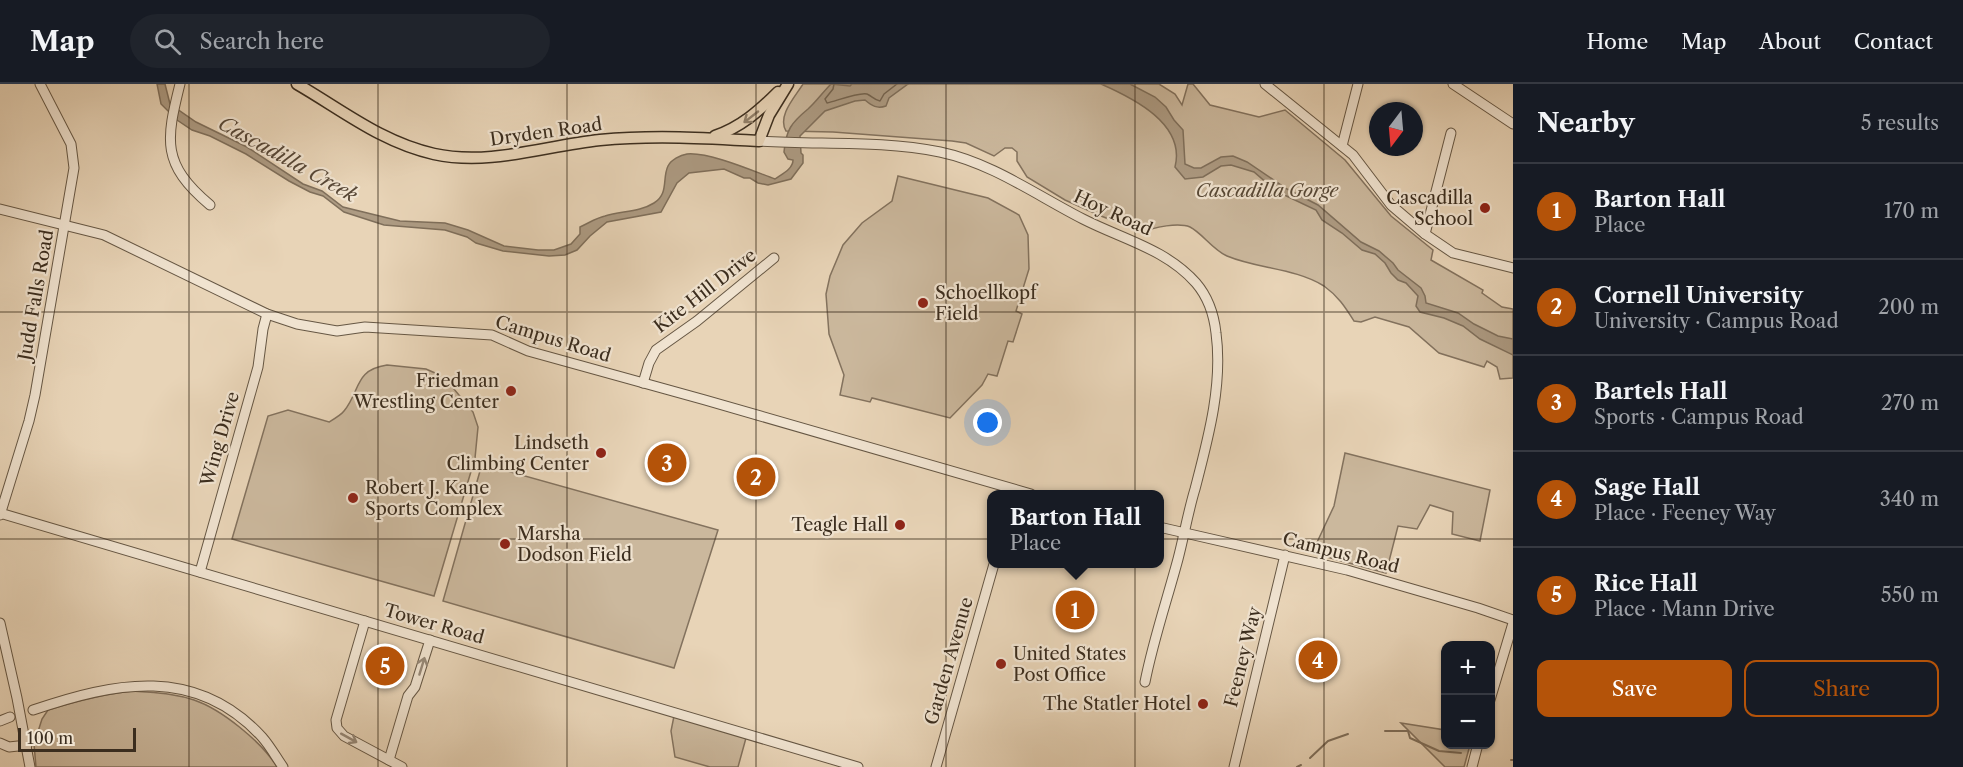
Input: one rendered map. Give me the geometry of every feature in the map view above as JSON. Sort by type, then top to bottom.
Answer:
[{"type":"main road","name":"Dryden Road","points":[[297,84],[391,141],[434,154],[457,157],[502,157],[612,139],[710,138],[759,141],[769,115],[787,84]]},
{"type":"main road","name":"Dryden Road","points":[[710,138],[736,128],[787,84]]},
{"type":"street","name":"Judd Falls Road","points":[[0,514],[29,421],[73,181],[74,156],[67,135],[40,84]]},
{"type":"street","points":[[180,84],[170,144],[175,164],[181,174],[200,197],[210,205]]},
{"type":"street","points":[[1265,84],[1353,155],[1391,205],[1425,234],[1448,251],[1513,268]]},
{"type":"street","points":[[1342,146],[1358,84]]},
{"type":"street","points":[[1453,84],[1513,123]]},
{"type":"street","points":[[1425,234],[1451,133]]},
{"type":"street","name":"Hoy Road","points":[[759,141],[911,147],[941,152],[972,161],[1000,173],[1090,223],[1155,251],[1176,265],[1197,284],[1214,318],[1218,362],[1216,386],[1207,439],[1185,534],[1145,682]]},
{"type":"street","name":"Campus Road","points":[[0,209],[104,235],[129,245],[267,314],[297,324],[332,331],[365,327],[496,336],[525,350],[1007,490]]},
{"type":"street","name":"Kite Hill Drive","points":[[644,383],[649,363],[656,350],[697,321],[774,258]]},
{"type":"street","name":"Wing Drive","points":[[200,572],[258,367],[261,335],[267,314]]},
{"type":"street","name":"Tower Road","points":[[0,514],[858,767]]},
{"type":"street","name":"Campus Road","points":[[1164,528],[1285,555],[1382,580],[1478,608],[1513,622]]},
{"type":"street","name":"Feeney Way","points":[[1234,767],[1285,555]]},
{"type":"street","name":"Garden Avenue","points":[[936,767],[993,568]]},
{"type":"street","points":[[365,621],[336,720],[338,731],[402,767]]},
{"type":"street","points":[[1492,695],[1513,622]]},
{"type":"street","points":[[0,623],[30,767]]},
{"type":"street","points":[[389,760],[408,696],[415,687],[430,640]]},
{"type":"street","points":[[33,710],[74,696],[120,687],[158,686],[183,690],[213,701],[245,722],[263,738],[283,767]]},
{"type":"street","points":[[0,721],[10,717]]},
{"type":"street","points":[[0,743],[9,747],[27,745]]},
{"type":"street","points":[[1472,767],[1477,749]]},
{"type":"green space","name":"Cascadilla Gorge","points":[[803,84],[1159,84],[1175,94],[1182,105],[1188,84],[1193,84],[1210,105],[1259,117],[1285,110],[1345,160],[1391,216],[1433,250],[1431,260],[1483,290],[1482,293],[1502,307],[1513,309],[1513,378],[1500,379],[1497,367],[1487,361],[1484,367],[1439,353],[1409,327],[1375,317],[1361,322],[1354,321],[1344,306],[1324,286],[1289,272],[1227,256],[1190,227],[1166,226],[1145,233],[1065,200],[1027,177],[1017,161],[1017,152],[1012,148],[1005,148],[994,156],[966,143],[952,141],[833,132],[786,131],[785,113]]},
{"type":"green space","name":"Schoellkopf Field","points":[[898,176],[988,198],[1019,215],[1028,235],[1029,269],[1016,311],[1022,314],[1013,342],[1008,341],[997,376],[988,374],[982,385],[950,418],[872,398],[870,402],[840,395],[844,375],[829,334],[826,294],[830,276],[843,245],[862,223],[892,201]]},
{"type":"green space","name":"Robert J. Kane Sports Complex","points":[[387,365],[426,369],[435,373],[454,389],[473,412],[478,427],[475,458],[434,596],[232,539],[268,416],[288,410],[329,422],[344,411],[363,376],[369,371]]},
{"type":"green space","points":[[1345,453],[1490,490],[1480,541],[1452,534],[1453,512],[1430,505],[1417,529],[1398,526],[1386,573],[1312,553],[1334,506]]},
{"type":"green space","points":[[482,464],[718,530],[674,668],[443,601]]},
{"type":"green space","points":[[133,691],[179,696],[205,704],[251,737],[277,767],[36,767],[34,744],[42,719],[48,710],[90,698]]},
{"type":"green space","points":[[674,716],[746,738],[738,767],[710,767],[675,757],[671,731]]},
{"type":"green space","points":[[1401,723],[1441,729],[1441,749],[1469,749],[1464,767],[1445,767]]},
{"type":"water","points":[[157,84],[165,84],[170,104],[196,122],[247,147],[303,184],[322,191],[343,207],[400,221],[445,223],[468,230],[504,246],[554,250],[571,244],[580,234],[580,227],[596,219],[643,208],[654,203],[662,195],[668,166],[682,155],[707,156],[775,179],[787,171],[793,163],[793,160],[788,159],[784,152],[790,128],[831,84],[850,86],[852,84],[908,84],[889,98],[886,106],[875,106],[865,100],[825,111],[800,136],[803,163],[791,179],[768,185],[724,169],[689,173],[677,183],[661,212],[607,222],[577,250],[565,255],[549,256],[503,251],[445,230],[384,225],[344,212],[323,196],[310,192],[246,154],[210,136],[192,130],[177,120],[161,104]]},
{"type":"water","points":[[1101,84],[1130,84],[1155,97],[1166,107],[1183,130],[1185,164],[1201,168],[1221,157],[1233,156],[1247,162],[1287,189],[1318,205],[1361,242],[1379,251],[1421,288],[1426,303],[1458,313],[1498,336],[1513,339],[1513,355],[1480,339],[1463,326],[1420,312],[1416,306],[1418,296],[1406,283],[1398,280],[1375,254],[1362,250],[1322,220],[1316,210],[1276,191],[1254,172],[1231,165],[1221,166],[1203,177],[1185,179],[1175,167],[1176,152],[1173,138],[1165,126],[1141,105]]},
{"type":"waterway","points":[[1385,731],[1408,731],[1410,738],[1439,751],[1461,753]]},
{"type":"waterway","points":[[1310,758],[1328,741],[1348,734]]},
{"type":"waterway","points":[[1297,767],[1301,765]]},
{"type":"place","name":"Cascadilla School","points":[[1485,208]]},
{"type":"place","name":"Schoellkopf Field","points":[[923,303]]},
{"type":"place","name":"Friedman Wrestling Center","points":[[511,391]]},
{"type":"place","name":"Lindseth Climbing Center","points":[[601,453]]},
{"type":"place","name":"Bartels Hall","points":[[667,463]]},
{"type":"place","name":"Cornell University","points":[[756,477]]},
{"type":"place","name":"Robert J. Kane Sports Complex","points":[[353,498]]},
{"type":"place","name":"Teagle Hall","points":[[900,525]]},
{"type":"place","name":"Marsha Dodson Field","points":[[505,544]]},
{"type":"place","name":"Barton Hall","points":[[1075,610]]},
{"type":"place","name":"Sage Hall","points":[[1318,660]]},
{"type":"place","name":"United States Post Office","points":[[1001,664]]},
{"type":"place","name":"Rice Hall","points":[[385,666]]},
{"type":"place","name":"The Statler Hotel","points":[[1203,704]]},
{"type":"water label","name":"Cascadilla Creek","points":[[288,159]]}]
